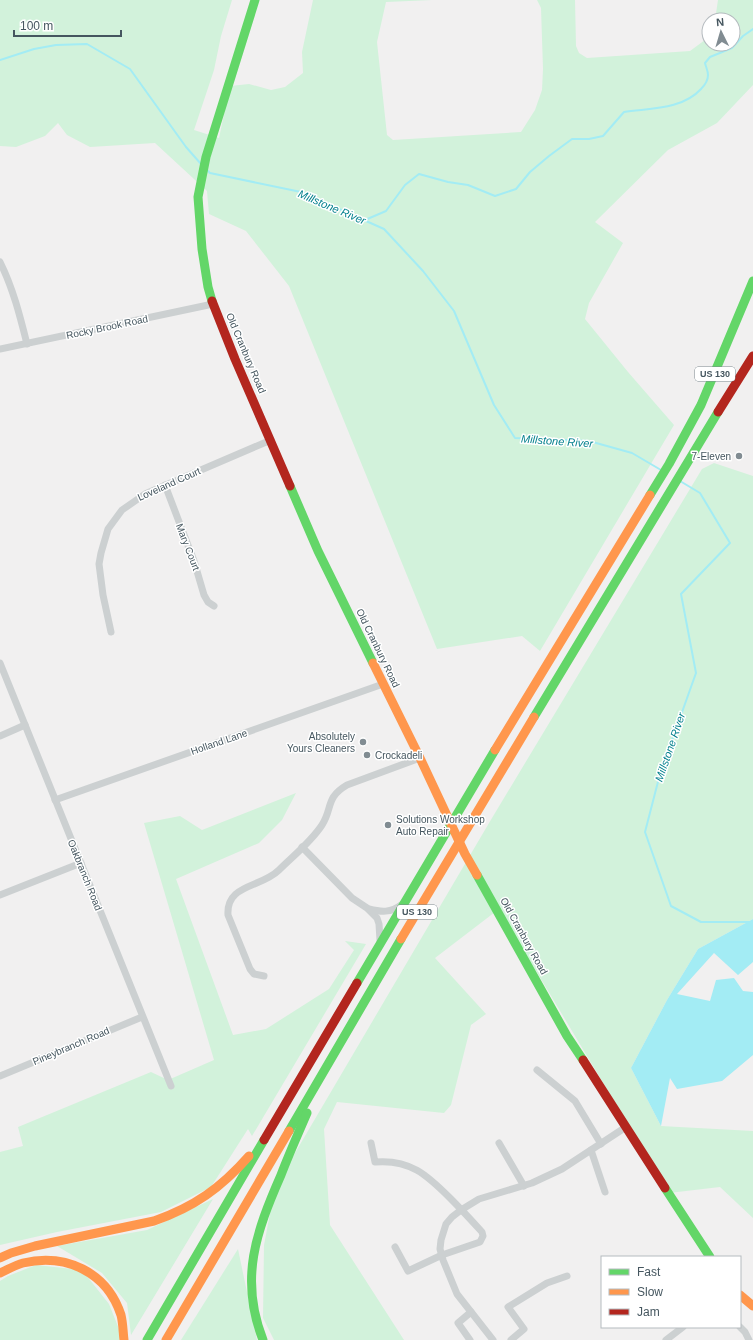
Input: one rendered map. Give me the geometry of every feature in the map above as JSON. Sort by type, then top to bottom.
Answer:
[{"type":"main road","name":"Old Cranbury Road","points":[[255,0],[206,157],[198,197],[202,250],[208,287],[213,304],[235,359],[318,551],[420,758],[459,841],[567,1036],[709,1256]]},
{"type":"main road","name":"US 130","points":[[147,1340],[451,823],[670,464],[702,405],[753,280]]},
{"type":"main road","name":"US 130","points":[[166,1340],[459,841],[672,487],[753,356]]},
{"type":"main road","points":[[263,1340],[257,1323],[252,1292],[252,1273],[256,1241],[265,1213],[326,1068]]},
{"type":"main road","points":[[0,1258],[35,1246],[154,1221],[186,1209],[208,1196],[224,1184],[272,1129]]},
{"type":"main road","points":[[0,1273],[15,1266],[40,1260],[62,1261],[74,1264],[84,1269],[101,1282],[115,1300],[123,1322],[124,1340]]},
{"type":"main road","points":[[741,1296],[753,1306]]},
{"type":"street","points":[[0,262],[12,290],[27,344]]},
{"type":"street","name":"Rocky Brook Road","points":[[0,349],[213,304]]},
{"type":"street","name":"Loveland Court","points":[[111,632],[102,594],[99,564],[108,529],[122,510],[144,494],[271,440]]},
{"type":"street","name":"Mary Court","points":[[164,485],[194,561],[204,595],[208,602],[214,606]]},
{"type":"street","name":"Oakbranch Road","points":[[0,663],[171,1086]]},
{"type":"street","name":"Holland Lane","points":[[55,800],[383,684]]},
{"type":"street","points":[[0,736],[25,725]]},
{"type":"street","points":[[264,976],[254,974],[250,969],[228,914],[229,902],[236,892],[264,881],[272,876],[302,847],[323,824],[330,802],[339,789],[420,758]]},
{"type":"street","points":[[302,847],[352,898],[367,908],[377,918],[380,929],[381,943]]},
{"type":"street","points":[[0,895],[80,863]]},
{"type":"street","points":[[367,908],[379,912],[386,911],[397,908],[406,901]]},
{"type":"street","name":"Pineybranch Road","points":[[0,1076],[142,1017]]},
{"type":"street","points":[[537,1070],[575,1101],[601,1144]]},
{"type":"street","points":[[493,1340],[457,1294],[442,1255],[442,1232],[446,1224],[461,1210],[479,1199],[524,1186],[548,1177],[626,1127]]},
{"type":"street","points":[[370,1142],[375,1162],[400,1163],[421,1172],[431,1179],[482,1232],[482,1240],[480,1242],[442,1255],[408,1272],[395,1247]]},
{"type":"street","points":[[499,1143],[524,1186]]},
{"type":"street","points":[[591,1150],[605,1192]]},
{"type":"street","points":[[511,1340],[524,1328],[508,1307],[547,1283],[567,1276]]},
{"type":"street","points":[[470,1340],[458,1323],[471,1312]]},
{"type":"street","points":[[666,1340],[682,1328]]},
{"type":"street","points":[[741,1328],[749,1340]]},
{"type":"green space","points":[[0,0],[232,0],[221,36],[214,70],[194,130],[219,138],[230,86],[249,84],[271,90],[285,87],[303,73],[302,52],[313,0],[432,0],[386,2],[377,42],[387,135],[393,140],[521,132],[535,110],[542,90],[543,69],[541,8],[537,0],[575,0],[576,46],[579,53],[587,58],[690,51],[701,43],[701,52],[741,52],[741,12],[716,12],[718,0],[753,0],[753,85],[717,123],[668,150],[595,222],[623,243],[589,303],[585,319],[674,425],[540,651],[522,636],[437,649],[289,286],[246,231],[209,214],[207,191],[155,143],[90,147],[67,135],[58,123],[45,136],[16,147],[0,146]]},
{"type":"green space","points":[[714,463],[753,476],[753,919],[698,949],[667,1000],[631,1068],[661,1126],[753,1131],[753,1218],[720,1187],[669,1193],[499,909],[435,958],[486,1014],[471,1025],[451,1105],[444,1113],[337,1102],[324,1129],[330,1225],[404,1340],[274,1340],[263,1318],[264,1245],[275,1187],[489,823],[702,469]]},
{"type":"green space","points":[[296,793],[282,820],[259,843],[176,879],[233,1035],[266,1029],[329,989],[354,950],[345,941],[366,944],[252,1136],[248,1129],[211,1187],[161,1212],[57,1232],[0,1245],[0,1152],[23,1146],[18,1127],[151,1072],[168,1080],[214,1060],[144,823],[180,816],[202,830]]},
{"type":"green space","points":[[213,1199],[131,1335],[127,1303],[102,1273],[57,1246],[147,1230]]},
{"type":"green space","points":[[238,1249],[257,1340],[181,1340]]},
{"type":"green space","points":[[36,1265],[82,1270],[109,1304],[121,1334],[119,1340],[0,1340],[0,1281],[8,1276]]},
{"type":"water","points":[[753,919],[753,962],[738,975],[714,953],[677,994],[710,1001],[716,980],[734,978],[743,991],[753,992],[753,1055],[722,1081],[677,1089],[670,1078],[661,1126],[631,1068],[667,1000],[698,949]]},
{"type":"waterway","points":[[365,220],[386,211],[405,185],[419,174],[448,182],[468,185],[495,196],[516,189],[530,172],[572,139],[589,139],[603,136],[624,112],[665,107],[684,101],[693,96],[705,85],[707,81],[708,74],[705,63],[710,57],[732,48],[743,36],[753,29]]},
{"type":"waterway","name":"Millstone River","points":[[0,60],[34,49],[56,45],[87,44],[130,69],[186,147],[201,164]]},
{"type":"waterway","name":"Millstone River","points":[[207,170],[210,173],[301,192],[384,229],[423,271],[454,311],[494,405],[515,438],[589,441],[632,453],[661,470]]},
{"type":"waterway","name":"Millstone River","points":[[680,481],[700,493],[730,543],[681,594],[696,673],[660,774],[645,832],[671,906],[701,922],[753,922]]},
{"type":"traffic: fast","points":[[212,301],[208,287],[202,249],[198,197],[206,157],[255,0]]},
{"type":"traffic: fast","points":[[650,495],[669,464],[701,405],[753,281]]},
{"type":"traffic: fast","points":[[534,717],[718,412]]},
{"type":"traffic: fast","points":[[290,486],[318,551],[373,663]]},
{"type":"traffic: fast","points":[[357,983],[495,750]]},
{"type":"traffic: fast","points":[[477,875],[567,1036],[583,1060]]},
{"type":"traffic: fast","points":[[289,1131],[401,939]]},
{"type":"traffic: fast","points":[[263,1340],[256,1318],[252,1296],[254,1256],[264,1216],[307,1113]]},
{"type":"traffic: fast","points":[[147,1340],[264,1140]]},
{"type":"traffic: fast","points":[[665,1188],[709,1256]]},
{"type":"traffic: slow","points":[[495,750],[650,495]]},
{"type":"traffic: slow","points":[[373,663],[465,854],[477,875]]},
{"type":"traffic: slow","points":[[401,939],[534,717]]},
{"type":"traffic: slow","points":[[166,1340],[289,1131]]},
{"type":"traffic: slow","points":[[0,1258],[35,1246],[154,1221],[168,1216],[194,1203],[217,1187],[249,1156]]},
{"type":"traffic: slow","points":[[0,1273],[23,1263],[39,1261],[54,1261],[83,1269],[106,1287],[115,1300],[121,1315],[124,1340]]},
{"type":"traffic: slow","points":[[741,1296],[753,1306]]},
{"type":"traffic: jam","points":[[212,301],[235,359],[290,486]]},
{"type":"traffic: jam","points":[[718,412],[753,356]]},
{"type":"traffic: jam","points":[[264,1140],[357,983]]},
{"type":"traffic: jam","points":[[583,1060],[665,1188]]},
{"type":"place","name":"7-Eleven","points":[[739,456]]},
{"type":"place","name":"Absolutely Yours Cleaners","points":[[363,742]]},
{"type":"place","name":"Crockadeli","points":[[367,755]]},
{"type":"place","name":"Solutions Workshop Auto Repair","points":[[388,825]]}]
